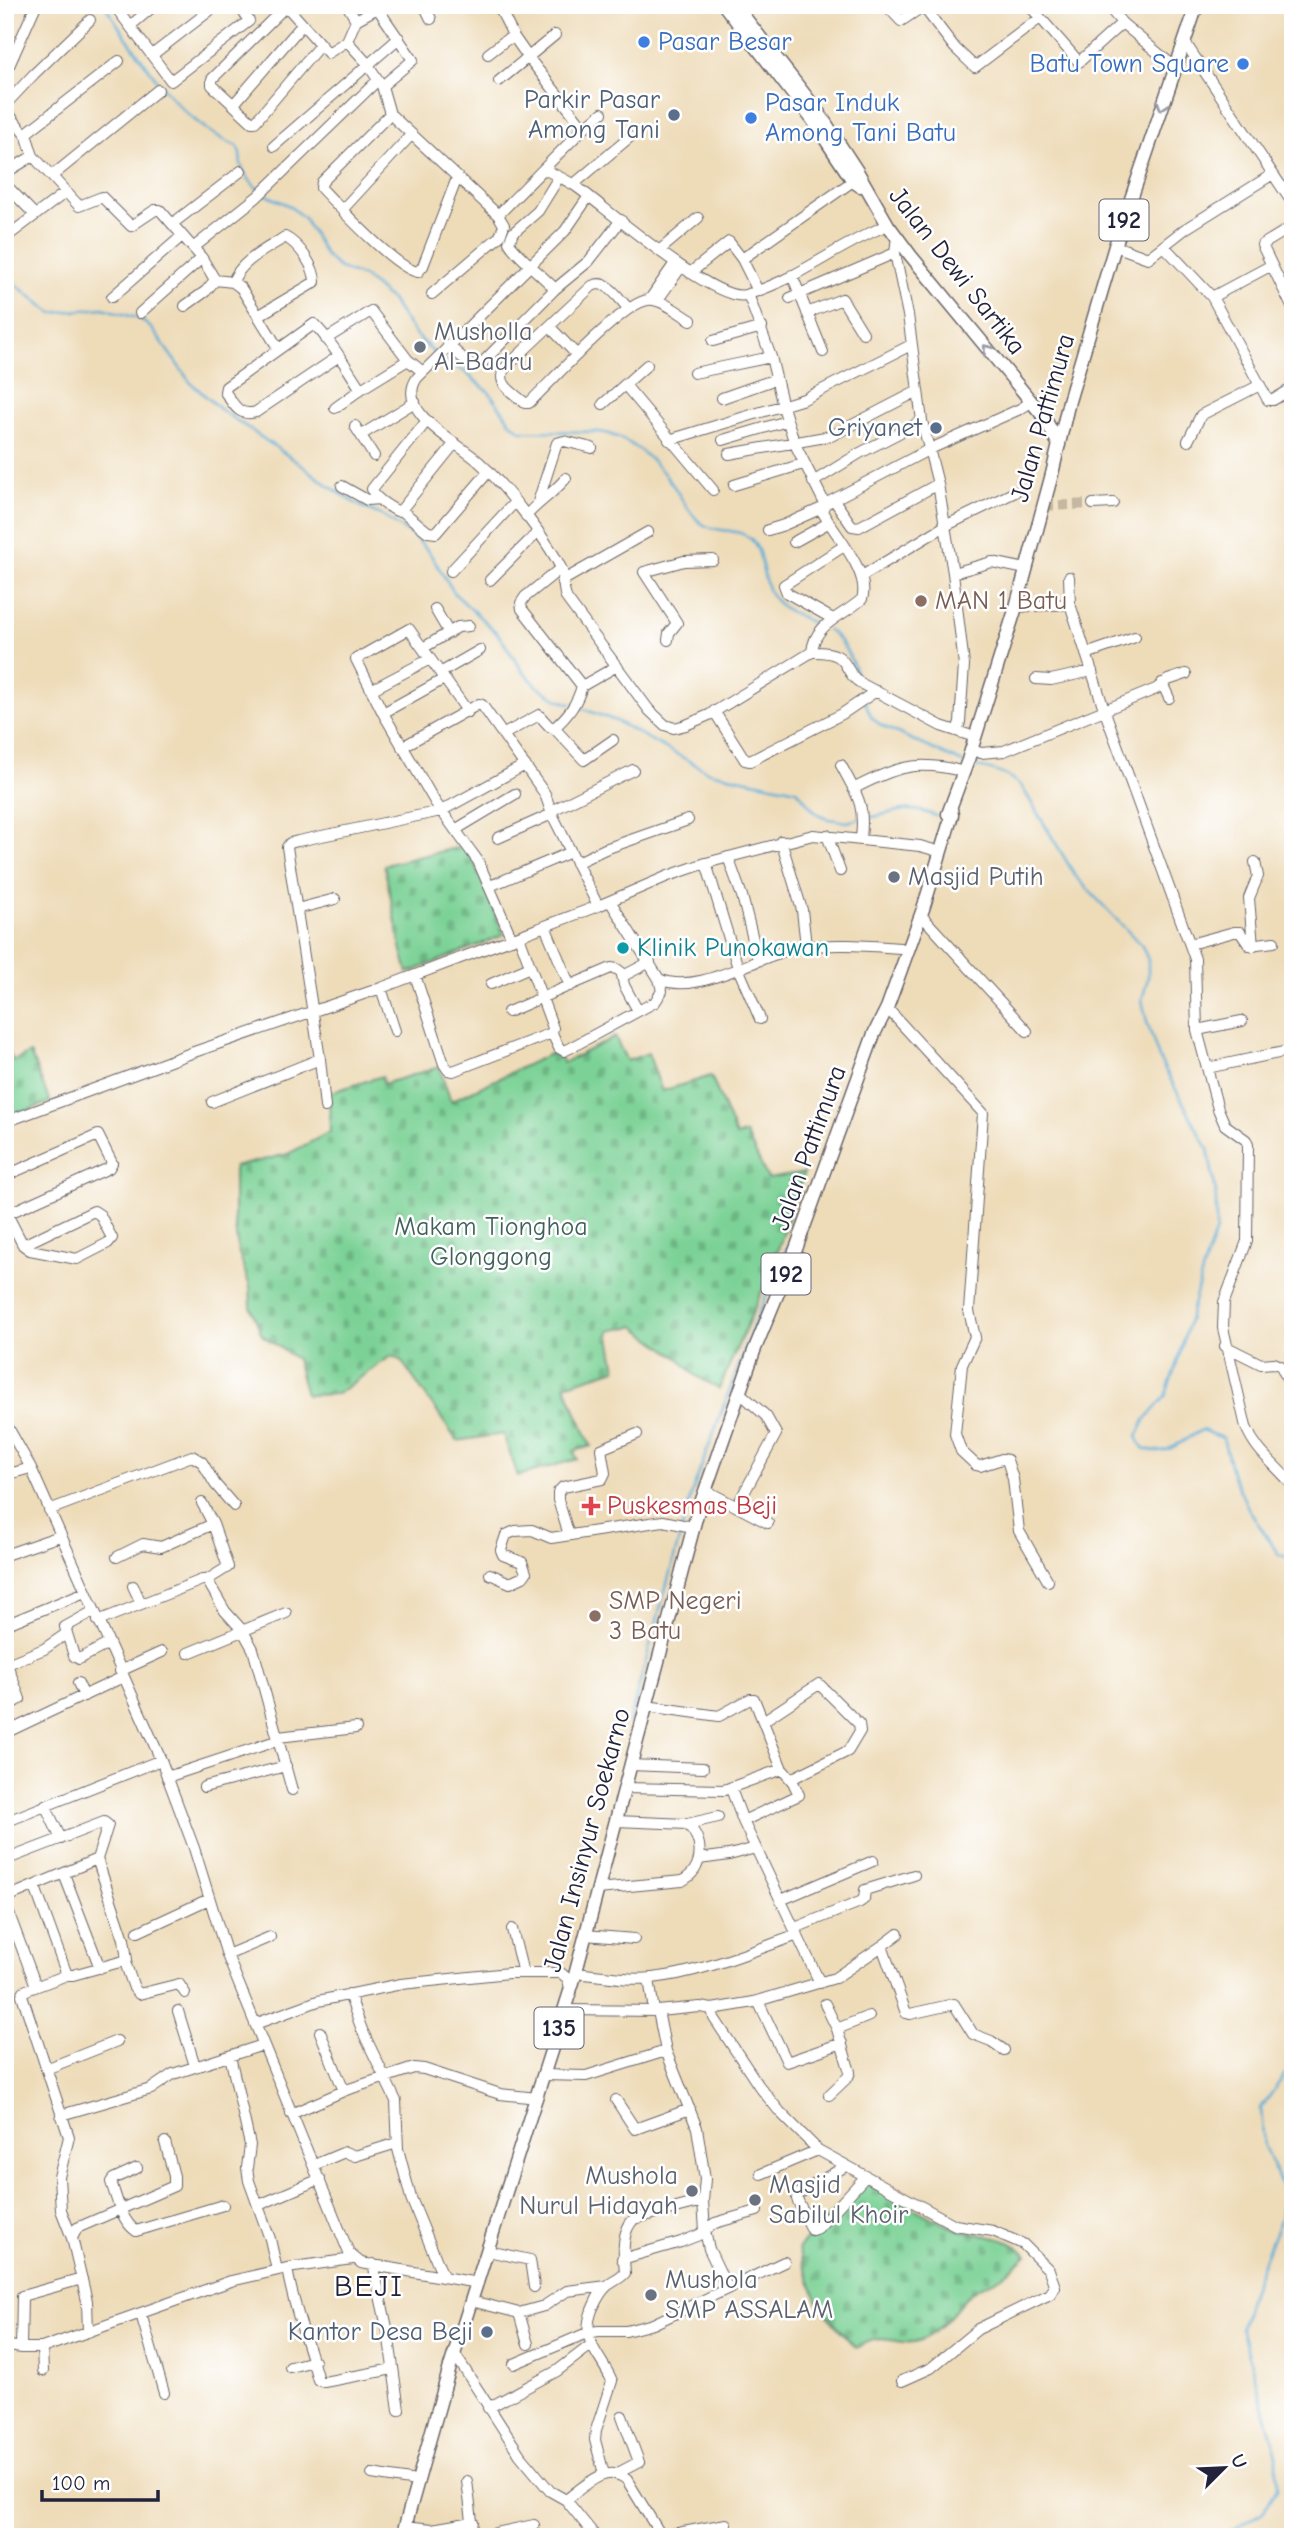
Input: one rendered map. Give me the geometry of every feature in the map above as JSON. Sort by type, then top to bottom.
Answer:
[{"type":"main road","name":"Jalan Dewi Sartika","points":[[724,5],[815,116],[853,181],[867,192]]},
{"type":"main road","name":"Jalan Dewi Sartika","points":[[735,5],[857,171],[888,225],[1048,423],[1059,445]]},
{"type":"main road","points":[[1183,5],[1194,11]]},
{"type":"main road","name":"192","points":[[1184,41],[1194,11]]},
{"type":"main road","name":"Jalan Pattimura","points":[[874,1034],[874,1026],[901,948],[927,848],[951,809],[965,743],[1016,607],[1069,401],[1115,246],[1184,41]]},
{"type":"main road","points":[[1031,402],[1055,413],[1063,410],[1069,401]]},
{"type":"main road","name":"Jalan Pattimura","points":[[689,1522],[705,1490],[739,1392],[796,1249],[874,1034],[887,1008],[920,915],[952,815],[951,809]]},
{"type":"main road","name":"Jalan Insinyur Soekarno","points":[[403,2532],[454,2353],[544,2076],[586,1936],[646,1706],[689,1522]]},
{"type":"street","points":[[8,68],[36,5]]},
{"type":"street","points":[[114,5],[171,81],[249,19],[239,5]]},
{"type":"street","points":[[130,26],[155,5]]},
{"type":"street","points":[[152,55],[217,5]]},
{"type":"street","points":[[347,5],[356,20]]},
{"type":"street","points":[[424,5],[431,19]]},
{"type":"street","points":[[498,5],[514,37],[584,128]]},
{"type":"street","points":[[886,5],[901,21],[922,6],[955,48],[975,67],[1040,18]]},
{"type":"street","points":[[1029,5],[1080,62],[1122,23]]},
{"type":"street","points":[[1107,5],[1122,23],[1176,68]]},
{"type":"street","points":[[193,248],[262,192],[380,83],[413,60],[380,7],[356,20],[347,41],[330,53],[288,9],[283,9],[211,82],[252,122],[257,121],[320,45]]},
{"type":"street","points":[[90,20],[34,74],[5,107],[25,134],[33,156],[81,206],[102,197],[129,226],[158,209],[202,258],[215,280]]},
{"type":"street","points":[[234,104],[302,25]]},
{"type":"street","points":[[499,81],[555,34]]},
{"type":"street","points":[[488,54],[514,37]]},
{"type":"street","points":[[274,146],[399,38]]},
{"type":"street","points":[[347,41],[368,64],[386,92],[390,114],[498,215],[504,225],[500,236],[432,294]]},
{"type":"street","points":[[1184,41],[1293,204]]},
{"type":"street","points":[[25,134],[120,61]]},
{"type":"street","points":[[52,176],[158,90]]},
{"type":"street","points":[[498,215],[528,182],[602,113]]},
{"type":"street","points":[[390,114],[322,182],[321,188],[386,252],[412,271],[418,272],[429,252],[457,178]]},
{"type":"street","points":[[342,210],[411,135]]},
{"type":"street","points":[[573,184],[630,138]]},
{"type":"street","points":[[5,173],[33,156]]},
{"type":"street","points":[[544,169],[573,184],[682,268],[732,295],[752,292],[792,275],[888,225]]},
{"type":"street","points":[[172,224],[241,171]]},
{"type":"street","points":[[1115,246],[1144,258],[1273,174]]},
{"type":"street","points":[[555,289],[511,248],[510,236],[538,211],[559,177]]},
{"type":"street","points":[[742,259],[853,181]]},
{"type":"street","points":[[5,184],[35,215]]},
{"type":"street","points":[[6,236],[66,192]]},
{"type":"street","points":[[589,196],[565,231],[448,345],[413,383],[415,402],[426,422],[489,471],[526,516],[561,568],[563,592],[567,599],[649,710],[665,726],[674,728],[686,725],[714,711],[812,652],[838,656],[859,682],[941,726],[981,753],[1002,752],[1156,689],[1162,683],[1186,674]]},
{"type":"street","points":[[660,250],[698,218]]},
{"type":"street","points":[[448,345],[474,367],[481,364],[555,289],[599,251],[621,220]]},
{"type":"street","points":[[1293,226],[1262,245],[1293,309]]},
{"type":"street","points":[[112,297],[182,236]]},
{"type":"street","points":[[897,236],[895,253],[908,315],[922,421],[938,484],[953,573],[964,665],[965,743]]},
{"type":"street","points":[[233,282],[238,271],[285,237],[294,243],[314,272],[315,282],[258,316]]},
{"type":"street","points":[[628,309],[605,283],[598,282],[504,369],[502,383],[525,403],[529,403],[576,355],[628,309],[653,300],[682,268],[727,242],[742,259],[795,444],[803,464],[827,504],[852,526],[859,527],[938,484]]},
{"type":"street","points":[[1164,246],[1212,297],[1270,401],[1293,388]]},
{"type":"street","points":[[795,296],[895,253]]},
{"type":"street","points":[[139,313],[202,258]]},
{"type":"street","points":[[1212,297],[1270,266]]},
{"type":"street","points":[[792,275],[795,296],[807,313],[823,352]]},
{"type":"street","points":[[215,280],[233,282],[241,288],[278,348]]},
{"type":"street","points":[[185,306],[215,280]]},
{"type":"street","points":[[807,313],[842,299],[863,333]]},
{"type":"street","points":[[653,300],[691,320]]},
{"type":"street","points":[[326,339],[371,311],[408,360],[423,372]]},
{"type":"street","points":[[339,356],[264,409],[243,414],[225,392],[225,388],[314,324],[339,356],[361,389]]},
{"type":"street","points":[[550,327],[576,355]]},
{"type":"street","points":[[713,341],[761,327]]},
{"type":"street","points":[[669,440],[783,407],[811,396],[911,345]]},
{"type":"street","points":[[694,373],[771,357]]},
{"type":"street","points":[[335,408],[408,360]]},
{"type":"street","points":[[603,404],[647,365]]},
{"type":"street","points":[[722,398],[776,379]]},
{"type":"street","points":[[625,385],[713,490]]},
{"type":"street","points":[[1188,441],[1201,415],[1260,385]]},
{"type":"street","points":[[729,454],[795,444],[837,434],[918,391]]},
{"type":"street","points":[[374,456],[358,431],[415,402]]},
{"type":"street","points":[[768,530],[827,504],[930,449],[1031,402]]},
{"type":"street","points":[[723,440],[787,421]]},
{"type":"street","points":[[813,482],[860,453],[922,421]]},
{"type":"street","points":[[426,422],[372,489],[379,499],[397,511],[401,510],[428,532],[436,533],[489,471]]},
{"type":"street","points":[[538,502],[557,443],[564,441],[592,448]]},
{"type":"street","points":[[401,510],[455,443]]},
{"type":"street","points":[[734,485],[803,464]]},
{"type":"street","points":[[526,516],[566,478]]},
{"type":"street","points":[[342,486],[358,497],[367,500],[379,499]]},
{"type":"street","points":[[862,576],[945,526],[1015,492]]},
{"type":"street","points":[[451,571],[515,502]]},
{"type":"street","points":[[1093,504],[1113,503]]},
{"type":"street","points":[[812,652],[813,642],[821,631],[862,599],[864,594],[862,576],[828,523],[827,504]]},
{"type":"street","points":[[794,542],[828,523]]},
{"type":"street","points":[[562,581],[648,532]]},
{"type":"street","points":[[490,580],[538,533]]},
{"type":"street","points":[[833,619],[787,593],[783,585],[844,545]]},
{"type":"street","points":[[668,640],[669,633],[677,623],[644,572],[684,562],[713,560]]},
{"type":"street","points":[[953,573],[992,562],[1026,569]]},
{"type":"street","points":[[561,568],[521,603],[522,609],[581,692]]},
{"type":"street","points":[[1069,578],[1070,604],[1104,709],[1190,944],[1196,972],[1197,1030],[1224,1125],[1246,1140],[1250,1150],[1248,1234],[1224,1303],[1223,1328],[1246,1427],[1263,1456],[1293,1486]]},
{"type":"street","points":[[1016,607],[1070,604]]},
{"type":"street","points":[[435,609],[449,633]]},
{"type":"street","points":[[423,648],[463,625],[469,626]]},
{"type":"street","points":[[468,712],[407,629],[356,659],[402,747],[441,811],[478,861],[530,967],[553,1028],[552,1033],[559,1048],[564,1051],[638,1011],[659,998],[662,991],[650,962],[610,901]]},
{"type":"street","points":[[1086,654],[1135,637]]},
{"type":"street","points":[[383,713],[480,650]]},
{"type":"street","points":[[370,690],[430,659]]},
{"type":"street","points":[[554,728],[569,714],[581,692],[617,666]]},
{"type":"street","points":[[1037,679],[1051,680],[1092,671]]},
{"type":"street","points":[[1162,683],[1169,698]]},
{"type":"street","points":[[714,711],[745,760],[750,761],[876,691]]},
{"type":"street","points":[[402,747],[482,705],[545,794],[551,813],[598,906]]},
{"type":"street","points":[[504,734],[537,715],[554,728],[584,760],[613,740]]},
{"type":"street","points":[[853,789],[882,774],[912,764],[930,764],[965,743]]},
{"type":"street","points":[[325,1107],[287,847],[290,843],[441,811],[525,765]]},
{"type":"street","points":[[841,765],[861,804],[861,838]]},
{"type":"street","points":[[498,838],[633,770]]},
{"type":"street","points":[[455,830],[515,794]]},
{"type":"street","points":[[576,863],[605,849],[688,820]]},
{"type":"street","points":[[827,835],[840,871]]},
{"type":"street","points":[[5,1122],[381,988],[706,863],[803,836],[861,838],[927,848]]},
{"type":"street","points":[[781,841],[802,910],[806,946]]},
{"type":"street","points":[[490,886],[571,852]]},
{"type":"street","points":[[728,857],[742,896],[758,959]]},
{"type":"street","points":[[1253,946],[1249,898],[1258,876],[1255,862]]},
{"type":"street","points":[[706,863],[738,968],[760,1019]]},
{"type":"street","points":[[297,909],[335,899]]},
{"type":"street","points":[[920,915],[1027,1031]]},
{"type":"street","points":[[545,926],[570,986]]},
{"type":"street","points":[[1190,944],[1209,937],[1239,932],[1249,945],[1274,942]]},
{"type":"street","points":[[659,979],[672,982],[711,980],[758,959],[806,946],[901,948]]},
{"type":"street","points":[[622,975],[628,975],[650,962]]},
{"type":"street","points":[[491,984],[530,967]]},
{"type":"street","points":[[508,1012],[611,968],[617,969],[622,975],[624,985],[638,1011]]},
{"type":"street","points":[[415,975],[444,1064],[450,1071],[552,1033]]},
{"type":"street","points":[[381,988],[395,1031]]},
{"type":"street","points":[[887,1008],[983,1112],[969,1311],[975,1336],[962,1365],[956,1434],[961,1451],[976,1465],[1007,1460],[1013,1479],[1019,1531],[1048,1581]]},
{"type":"street","points":[[1197,1030],[1242,1021]]},
{"type":"street","points":[[1207,1068],[1293,1050]]},
{"type":"street","points":[[212,1102],[320,1059]]},
{"type":"street","points":[[5,1176],[98,1135],[112,1163],[109,1168],[6,1213],[23,1245],[30,1250],[77,1259],[108,1243],[112,1238],[100,1215],[94,1211],[23,1245]]},
{"type":"street","points":[[1226,1346],[1261,1364],[1273,1363],[1281,1366],[1293,1391]]},
{"type":"street","points":[[737,1507],[776,1434],[766,1416],[739,1392]]},
{"type":"street","points":[[5,1422],[31,1468],[160,1760],[187,1825],[227,1955],[320,2179],[340,2235],[353,2259]]},
{"type":"street","points":[[569,1535],[558,1492],[564,1487],[602,1479],[605,1473],[601,1449],[637,1434]]},
{"type":"street","points":[[49,1510],[192,1456],[202,1462],[215,1484],[234,1506]]},
{"type":"street","points":[[5,1475],[31,1468]]},
{"type":"street","points":[[705,1490],[768,1522]]},
{"type":"street","points":[[108,1644],[78,1659],[74,1657],[65,1628],[207,1580],[228,1567],[213,1524],[202,1503]]},
{"type":"street","points":[[490,1574],[510,1583],[526,1573],[522,1562],[503,1555],[501,1550],[505,1538],[511,1532],[535,1531],[551,1538],[653,1521],[689,1522]]},
{"type":"street","points":[[117,1557],[143,1544],[161,1547],[213,1524]]},
{"type":"street","points":[[5,1555],[60,1536]]},
{"type":"street","points":[[207,1580],[225,1611],[243,1631],[253,1648],[292,1790]]},
{"type":"street","points":[[133,1586],[141,1603]]},
{"type":"street","points":[[5,1625],[85,1592]]},
{"type":"street","points":[[188,1653],[286,1613]]},
{"type":"street","points":[[5,1707],[20,1699],[6,1665],[44,1648],[66,1634]]},
{"type":"street","points":[[5,1733],[84,1696],[162,1652]]},
{"type":"street","points":[[78,1683],[84,1696]]},
{"type":"street","points":[[763,1721],[819,1684],[859,1724],[860,1731],[848,1751],[791,1779]]},
{"type":"street","points":[[646,1706],[719,1716],[752,1698],[782,1769],[798,1793],[797,1797],[743,1821]]},
{"type":"street","points":[[167,1777],[278,1738],[356,1728]]},
{"type":"street","points":[[5,1822],[160,1760]]},
{"type":"street","points":[[631,1765],[703,1768]]},
{"type":"street","points":[[204,1787],[286,1766]]},
{"type":"street","points":[[624,1788],[731,1788],[782,1769]]},
{"type":"street","points":[[731,1788],[743,1821],[820,1983]]},
{"type":"street","points":[[46,1805],[61,1839]]},
{"type":"street","points":[[616,1821],[687,1824],[718,1817]]},
{"type":"street","points":[[5,1860],[107,1823],[97,1859],[124,1939],[128,1959],[125,1962],[67,1975],[24,1991],[22,1995],[69,2137],[60,2169],[61,2210],[72,2238],[87,2301],[88,2332]]},
{"type":"street","points":[[598,1889],[682,1881],[693,1875],[698,1859],[697,1840],[693,1829],[687,1824]]},
{"type":"street","points":[[698,1859],[756,1848]]},
{"type":"street","points":[[36,1986],[5,1900],[97,1859]]},
{"type":"street","points":[[781,1900],[873,1861]]},
{"type":"street","points":[[64,1874],[100,1968]]},
{"type":"street","points":[[575,1973],[649,1979],[702,1968],[797,1931],[863,1900],[865,1891],[914,1875]]},
{"type":"street","points":[[35,1887],[67,1975]]},
{"type":"street","points":[[138,1932],[209,1899]]},
{"type":"street","points":[[512,1929],[523,1973]]},
{"type":"street","points":[[564,2010],[712,2009],[758,2001],[820,1983],[843,1973],[898,1934]]},
{"type":"street","points":[[586,1936],[634,1939]]},
{"type":"street","points":[[227,1955],[270,1937]]},
{"type":"street","points":[[882,1946],[906,2012],[910,2014],[954,2004],[973,2034],[1004,2050]]},
{"type":"street","points":[[125,1962],[134,1988],[139,1994],[179,1984],[185,1993]]},
{"type":"street","points":[[255,2024],[318,2000],[401,1984],[523,1973],[561,1973],[568,1979],[570,1991]]},
{"type":"street","points":[[649,1979],[666,2052],[697,2128],[704,2169],[705,2231],[709,2249],[726,2287]]},
{"type":"street","points":[[349,1994],[362,2030],[397,2104],[397,2143],[411,2197],[443,2276]]},
{"type":"street","points":[[758,2001],[787,2063],[842,2043]]},
{"type":"street","points":[[825,2004],[842,2043],[850,2075],[829,2095]]},
{"type":"street","points":[[712,2009],[714,2018],[759,2086],[779,2112],[818,2150],[955,2225],[993,2231],[1023,2244],[1049,2270],[1055,2283],[1054,2291],[978,2329],[931,2368],[902,2381]]},
{"type":"street","points":[[178,2011],[195,2066]]},
{"type":"street","points":[[837,2029],[869,2016]]},
{"type":"street","points":[[320,2032],[344,2091]]},
{"type":"street","points":[[46,2069],[117,2041]]},
{"type":"street","points":[[61,2115],[151,2089],[173,2074],[263,2045]]},
{"type":"street","points":[[544,2076],[586,2076],[666,2052]]},
{"type":"street","points":[[230,2056],[250,2149],[247,2168],[249,2181],[314,2361],[318,2380],[324,2382],[393,2369]]},
{"type":"street","points":[[291,2114],[344,2091],[414,2068],[424,2068],[500,2094],[537,2098]]},
{"type":"street","points":[[616,2099],[635,2129],[690,2109]]},
{"type":"street","points":[[72,2238],[77,2228],[174,2186],[165,2142]]},
{"type":"street","points":[[314,2165],[345,2152],[355,2156],[397,2143]]},
{"type":"street","points":[[761,2174],[818,2150]]},
{"type":"street","points":[[846,2166],[798,2194],[797,2199],[812,2230],[818,2228],[866,2176]]},
{"type":"street","points":[[137,2168],[111,2182],[120,2209],[128,2225],[135,2231],[223,2205]]},
{"type":"street","points":[[259,2205],[320,2179]]},
{"type":"street","points":[[604,2474],[595,2440],[612,2381],[591,2345],[587,2324],[597,2297],[625,2273],[622,2259],[629,2224],[634,2219],[703,2201]]},
{"type":"street","points":[[622,2259],[681,2242],[705,2231],[715,2223],[757,2211]]},
{"type":"street","points":[[488,2251],[528,2259],[532,2263],[534,2287]]},
{"type":"street","points":[[5,2345],[42,2348],[231,2281],[282,2269],[353,2259],[478,2283]]},
{"type":"street","points":[[513,2364],[587,2333],[626,2331],[653,2324],[726,2287],[784,2262]]},
{"type":"street","points":[[373,2264],[388,2332],[400,2410]]},
{"type":"street","points":[[21,2348],[23,2296],[82,2279]]},
{"type":"street","points":[[471,2301],[519,2313],[544,2306],[567,2291],[607,2286]]},
{"type":"street","points":[[519,2313],[528,2343]]},
{"type":"street","points":[[141,2314],[164,2393]]},
{"type":"street","points":[[488,2408],[557,2371],[591,2345]]},
{"type":"street","points":[[42,2348],[43,2371]]},
{"type":"street","points":[[454,2353],[520,2455],[550,2491],[566,2500],[596,2537]]},
{"type":"street","points":[[290,2367],[314,2361]]},
{"type":"street","points":[[566,2500],[604,2474],[616,2474],[639,2462],[622,2416]]},
{"type":"street","points":[[372,2474],[416,2481]]},
{"type":"street","points":[[616,2474],[627,2480],[662,2537],[726,2524]]},
{"type":"street","points":[[467,2481],[476,2537],[534,2525]]},
{"type":"street","points":[[403,2532],[473,2522]]},
{"type":"green space","points":[[464,846],[469,850],[504,935],[408,973],[384,865]]},
{"type":"green space","name":"Makam Tionghoa Glonggong","points":[[615,1037],[627,1061],[648,1053],[662,1091],[711,1076],[736,1136],[746,1134],[768,1179],[804,1173],[770,1273],[719,1389],[695,1375],[680,1359],[634,1326],[609,1331],[616,1369],[565,1385],[591,1446],[574,1451],[577,1459],[518,1476],[503,1434],[457,1441],[401,1360],[391,1356],[337,1394],[306,1395],[296,1359],[262,1335],[251,1307],[250,1287],[238,1250],[234,1219],[234,1167],[288,1154],[330,1132],[329,1093],[382,1076],[383,1084],[439,1067],[451,1101],[556,1051],[563,1063]]},
{"type":"green space","points":[[5,1044],[13,1061],[30,1053],[50,1102],[5,1119]]},
{"type":"green space","points":[[867,2183],[951,2227],[1010,2242],[1027,2255],[1009,2271],[973,2291],[929,2336],[913,2342],[884,2339],[859,2347],[854,2346],[820,2307],[798,2251],[800,2245],[860,2185]]},
{"type":"waterway","points":[[104,5],[146,66],[177,103],[195,120],[237,146],[244,172],[259,190]]},
{"type":"waterway","points":[[264,194],[288,205],[304,218],[326,256],[339,268],[364,277],[391,300],[414,333],[436,355]]},
{"type":"waterway","points":[[5,281],[16,285],[52,313],[103,308],[140,319],[152,329],[190,382],[220,409],[329,486],[413,536],[429,552],[455,594],[498,634],[522,670],[537,686],[571,704]]},
{"type":"waterway","points":[[441,358],[465,372],[490,393],[511,423],[522,431],[600,432],[631,444],[650,458],[701,523],[740,533],[751,539],[758,551],[771,595],[787,610],[821,627]]},
{"type":"waterway","points":[[827,630],[841,643],[856,672]]},
{"type":"waterway","points":[[865,702],[872,718],[882,726],[963,763]]},
{"type":"waterway","points":[[578,707],[616,721],[709,772],[797,790],[816,813],[829,819],[847,822],[859,819]]},
{"type":"waterway","points":[[969,765],[1004,775],[1022,787],[1076,877],[1142,946],[1148,960],[1148,978],[1142,1000],[1147,1022],[1159,1058],[1208,1149],[1216,1193],[1216,1230],[1165,1397],[1145,1420],[1137,1437],[1143,1448],[1152,1451],[1167,1450],[1202,1430],[1223,1438],[1233,1476],[1249,1510],[1279,1555],[1293,1558]]},
{"type":"waterway","points":[[866,818],[907,810],[936,816]]},
{"type":"waterway","points":[[629,1723],[692,1492],[756,1319],[806,1203]]},
{"type":"waterway","points":[[1216,2537],[1263,2512],[1277,2489],[1277,2455],[1241,2328],[1252,2289],[1281,2218],[1283,2189],[1264,2147],[1261,2108],[1293,2063]]},
{"type":"tunnel","points":[[1044,506],[1093,504]]},
{"type":"place","name":"Pasar Besar","points":[[644,42]]},
{"type":"place","name":"Batu Town Square","points":[[1243,64]]},
{"type":"place","name":"Parkir Pasar Among Tani","points":[[674,115]]},
{"type":"place","name":"Pasar Induk Among Tani Batu","points":[[751,118]]},
{"type":"place","name":"Musholla Al-Badru","points":[[420,347]]},
{"type":"place","name":"Griyanet","points":[[936,428]]},
{"type":"place","name":"MAN 1 Batu","points":[[921,601]]},
{"type":"place","name":"Masjid Putih","points":[[894,877]]},
{"type":"place","name":"Klinik Punokawan","points":[[623,948]]},
{"type":"place","name":"Puskesmas Beji","points":[[591,1506]]},
{"type":"place","name":"SMP Negeri 3 Batu","points":[[595,1616]]},
{"type":"place","name":"Mushola Nurul Hidayah","points":[[692,2191]]},
{"type":"place","name":"Masjid Sabilul Khoir","points":[[755,2200]]},
{"type":"place","name":"Mushola SMP ASSALAM","points":[[651,2295]]},
{"type":"place","name":"Kantor Desa Beji","points":[[487,2332]]},
{"type":"district","name":"BEJI","points":[[369,2286]]}]
